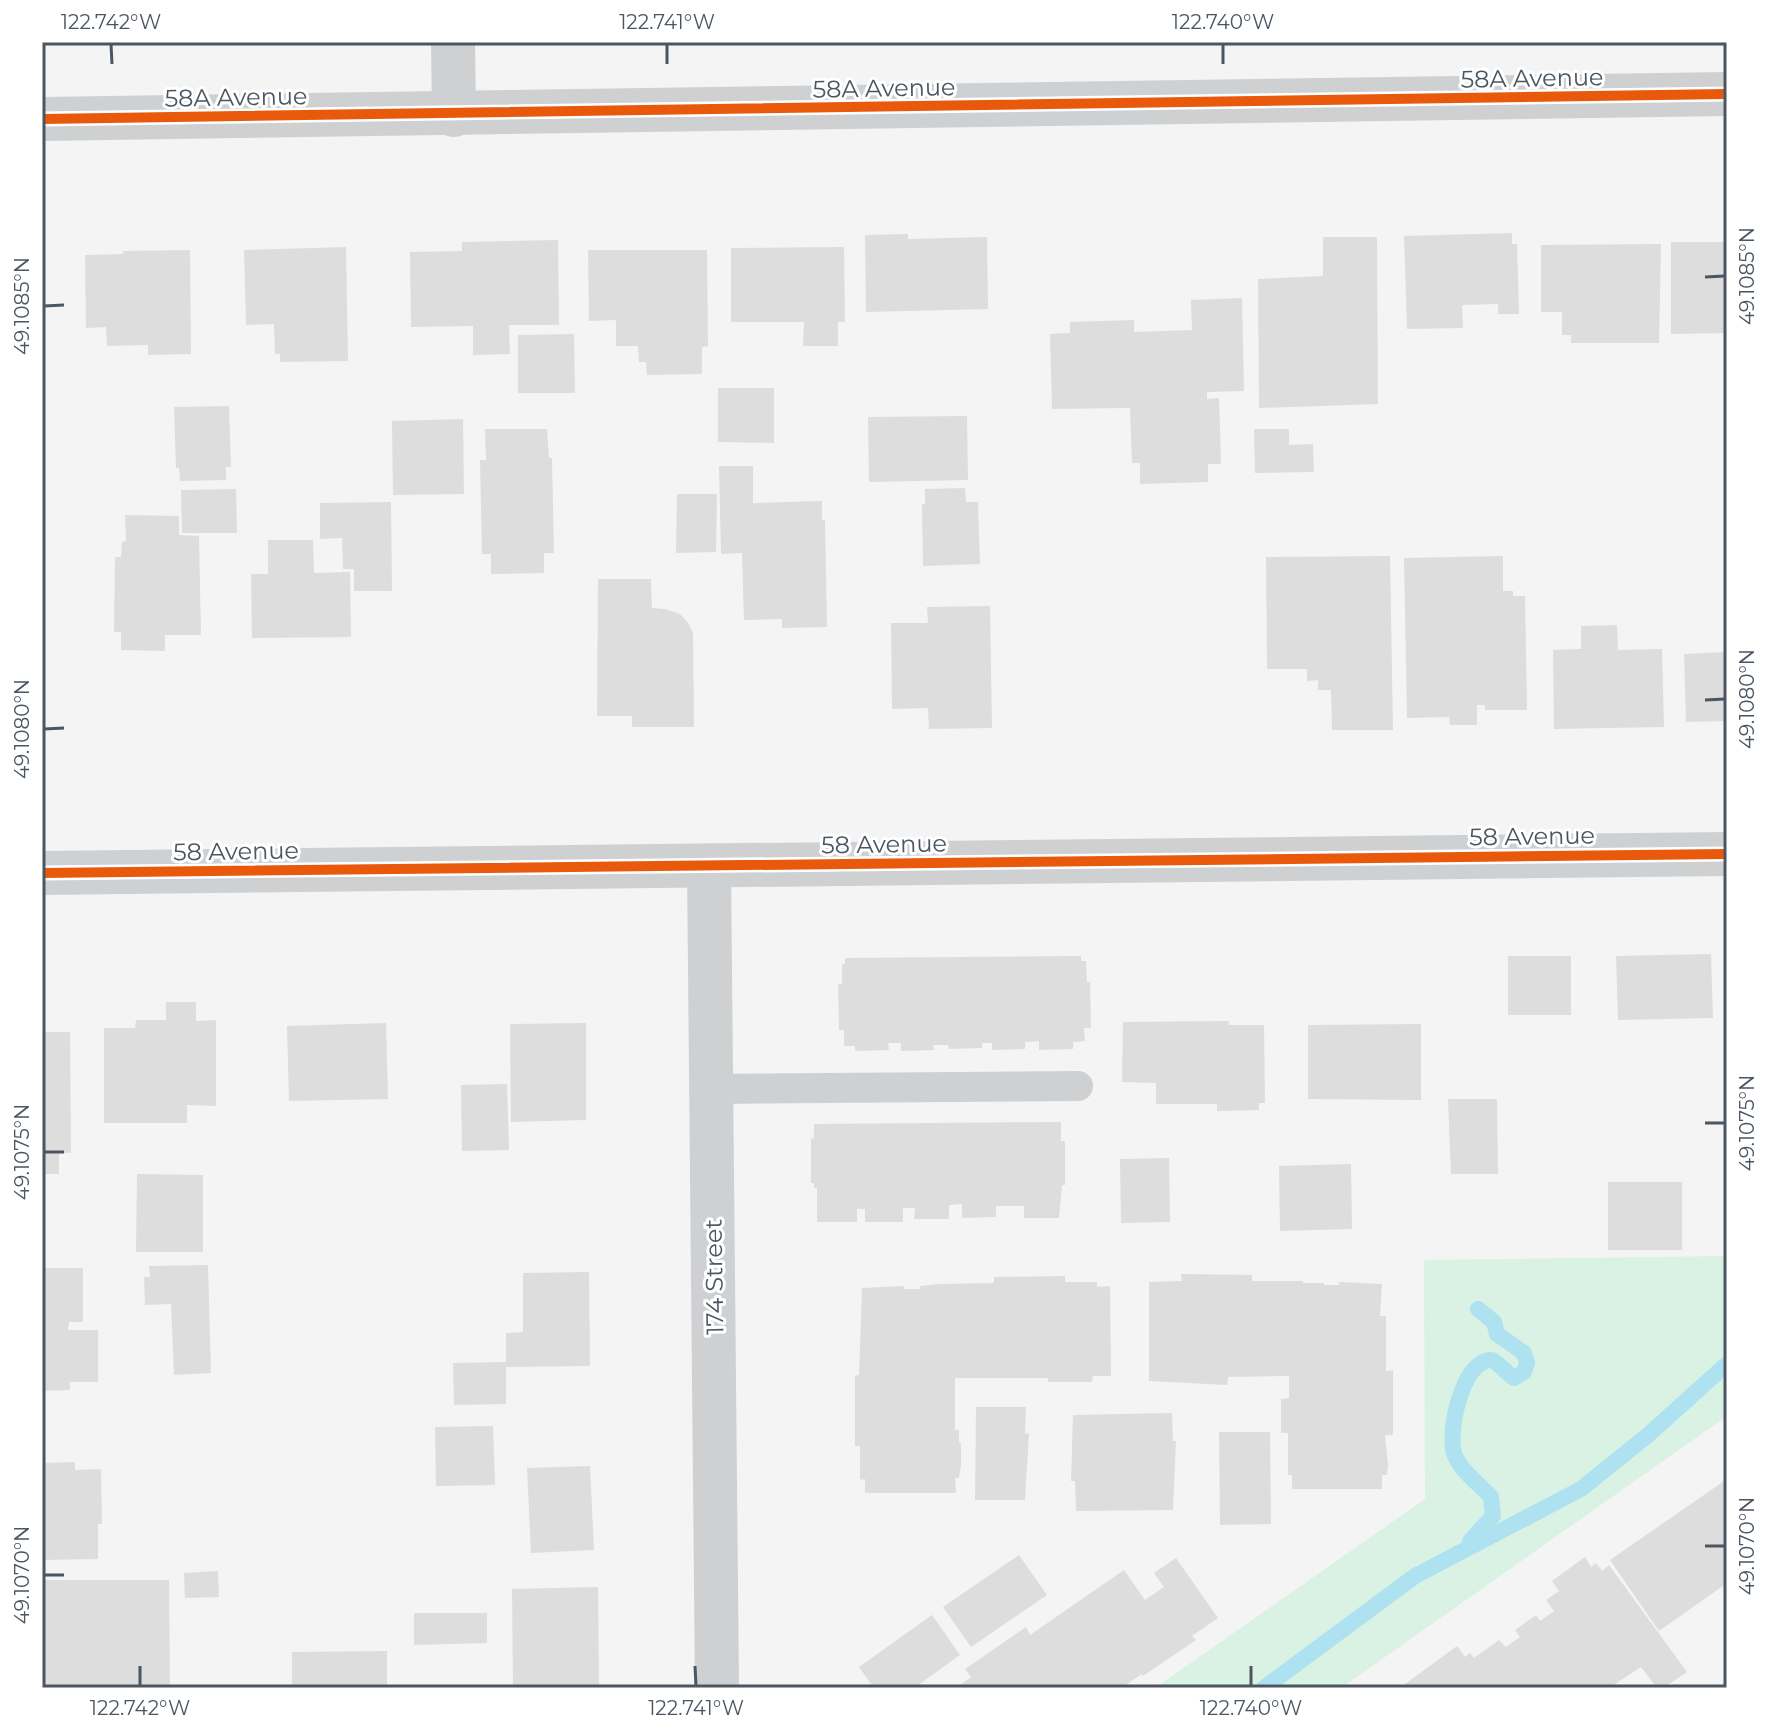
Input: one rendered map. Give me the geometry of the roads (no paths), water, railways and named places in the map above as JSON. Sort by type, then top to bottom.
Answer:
[{"type":"street","points":[[453,42],[454,115]]},
{"type":"street","name":"58A Avenue","points":[[42,119],[1727,94]]},
{"type":"street","name":"58 Avenue","points":[[42,873],[1727,854]]},
{"type":"street","name":"174 Street","points":[[709,866],[717,1688]]},
{"type":"lane","points":[[711,1089],[1078,1086]]},
{"type":"waterway","points":[[1470,1541],[1493,1516],[1491,1497],[1466,1473],[1455,1456],[1453,1432],[1459,1400],[1464,1385],[1481,1363],[1491,1360],[1514,1378],[1524,1372],[1527,1363],[1524,1353],[1497,1334],[1494,1322],[1478,1309]]},
{"type":"waterway","points":[[1264,1688],[1415,1576],[1581,1489],[1648,1435],[1727,1364]]}]
